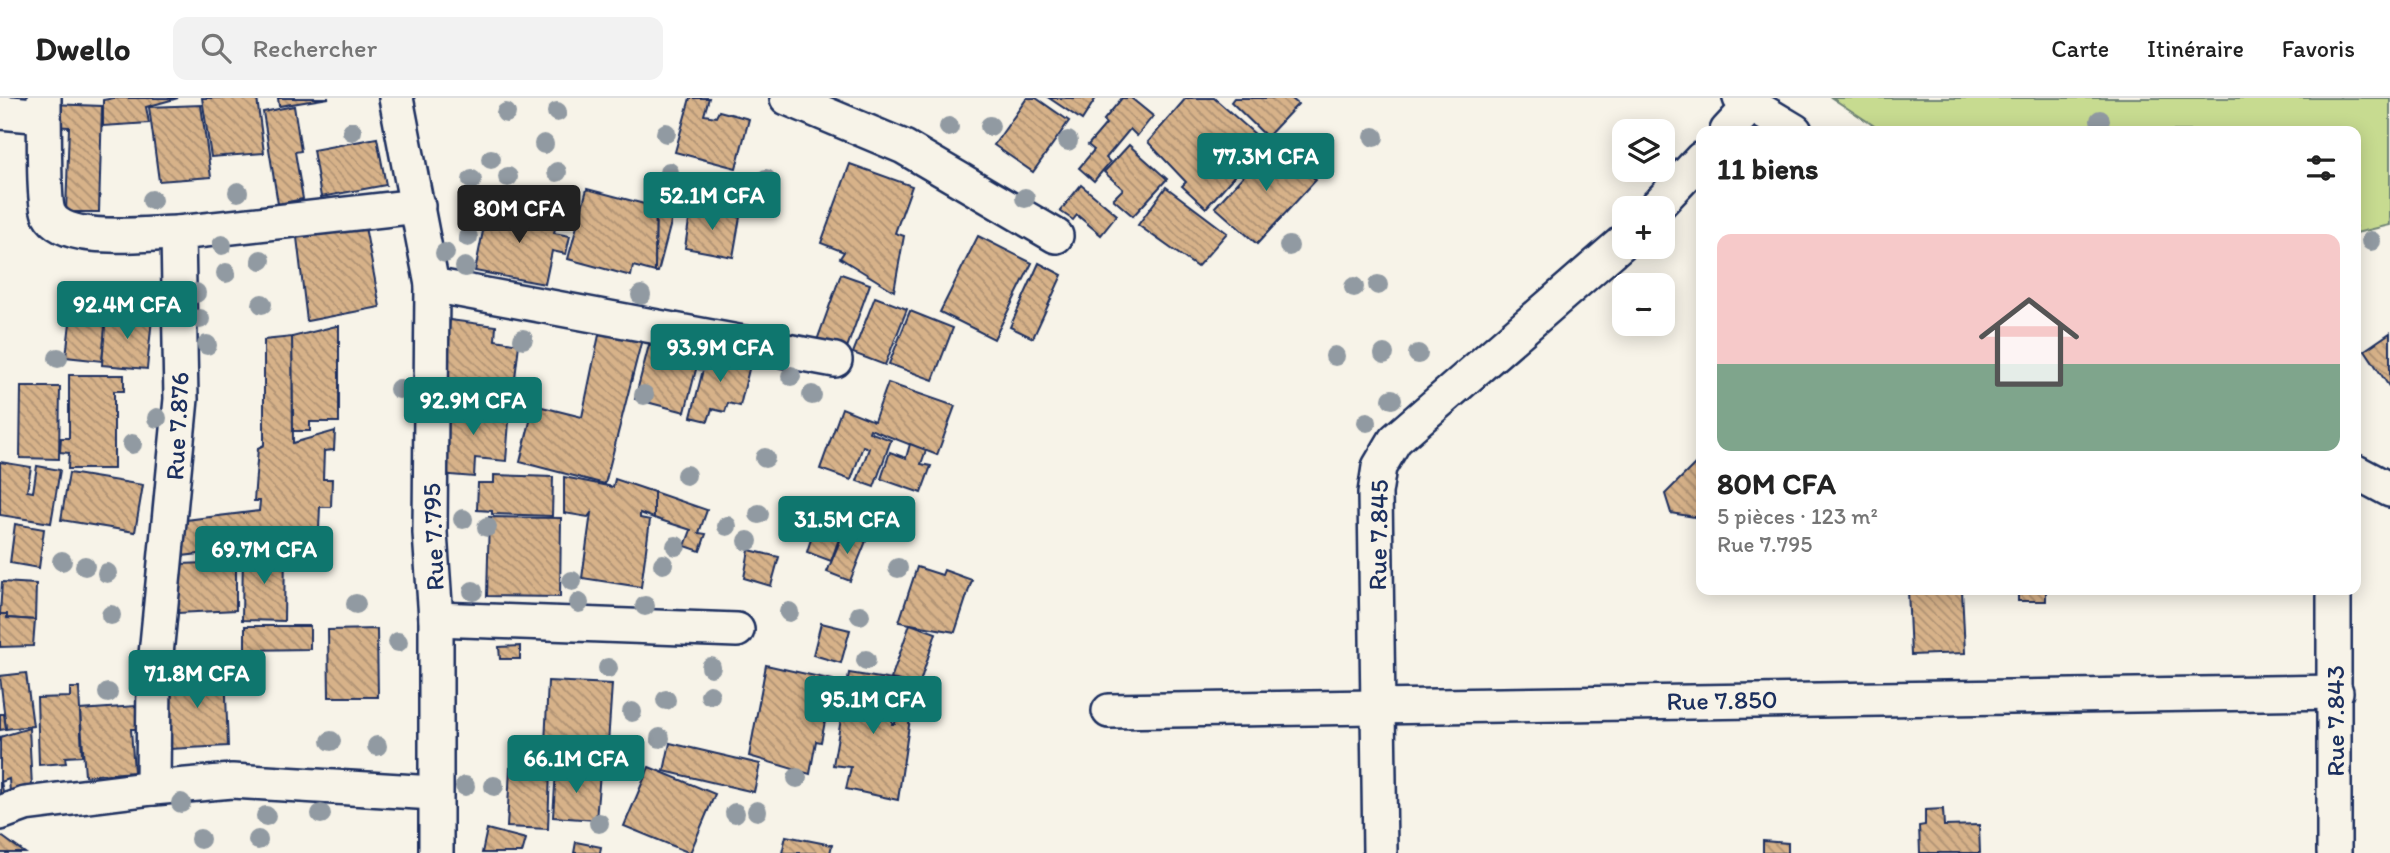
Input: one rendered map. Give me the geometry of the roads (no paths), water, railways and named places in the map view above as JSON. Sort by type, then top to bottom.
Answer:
[{"type":"street","name":"Rue 7.795","points":[[396,98],[432,285],[430,533],[436,619],[436,853]]},
{"type":"street","points":[[787,98],[904,147],[1056,236]]},
{"type":"street","points":[[1730,126],[1746,101],[1787,126]]},
{"type":"street","points":[[0,112],[44,107],[48,212],[62,228],[78,233],[178,233],[418,206]]},
{"type":"street","points":[[1666,196],[1696,164]]},
{"type":"street","name":"Rue 7.876","points":[[153,788],[154,675],[181,398],[178,233]]},
{"type":"street","name":"Rue 7.845","points":[[1380,853],[1375,493],[1379,467],[1395,440],[1612,251]]},
{"type":"street","points":[[432,285],[835,359]]},
{"type":"street","name":"Rue 7.843","points":[[2334,595],[2334,853]]},
{"type":"street","points":[[436,619],[737,630]]},
{"type":"street","name":"Rue 7.850","points":[[1109,711],[2336,692]]},
{"type":"street","points":[[0,813],[25,804],[232,781],[434,793]]}]
